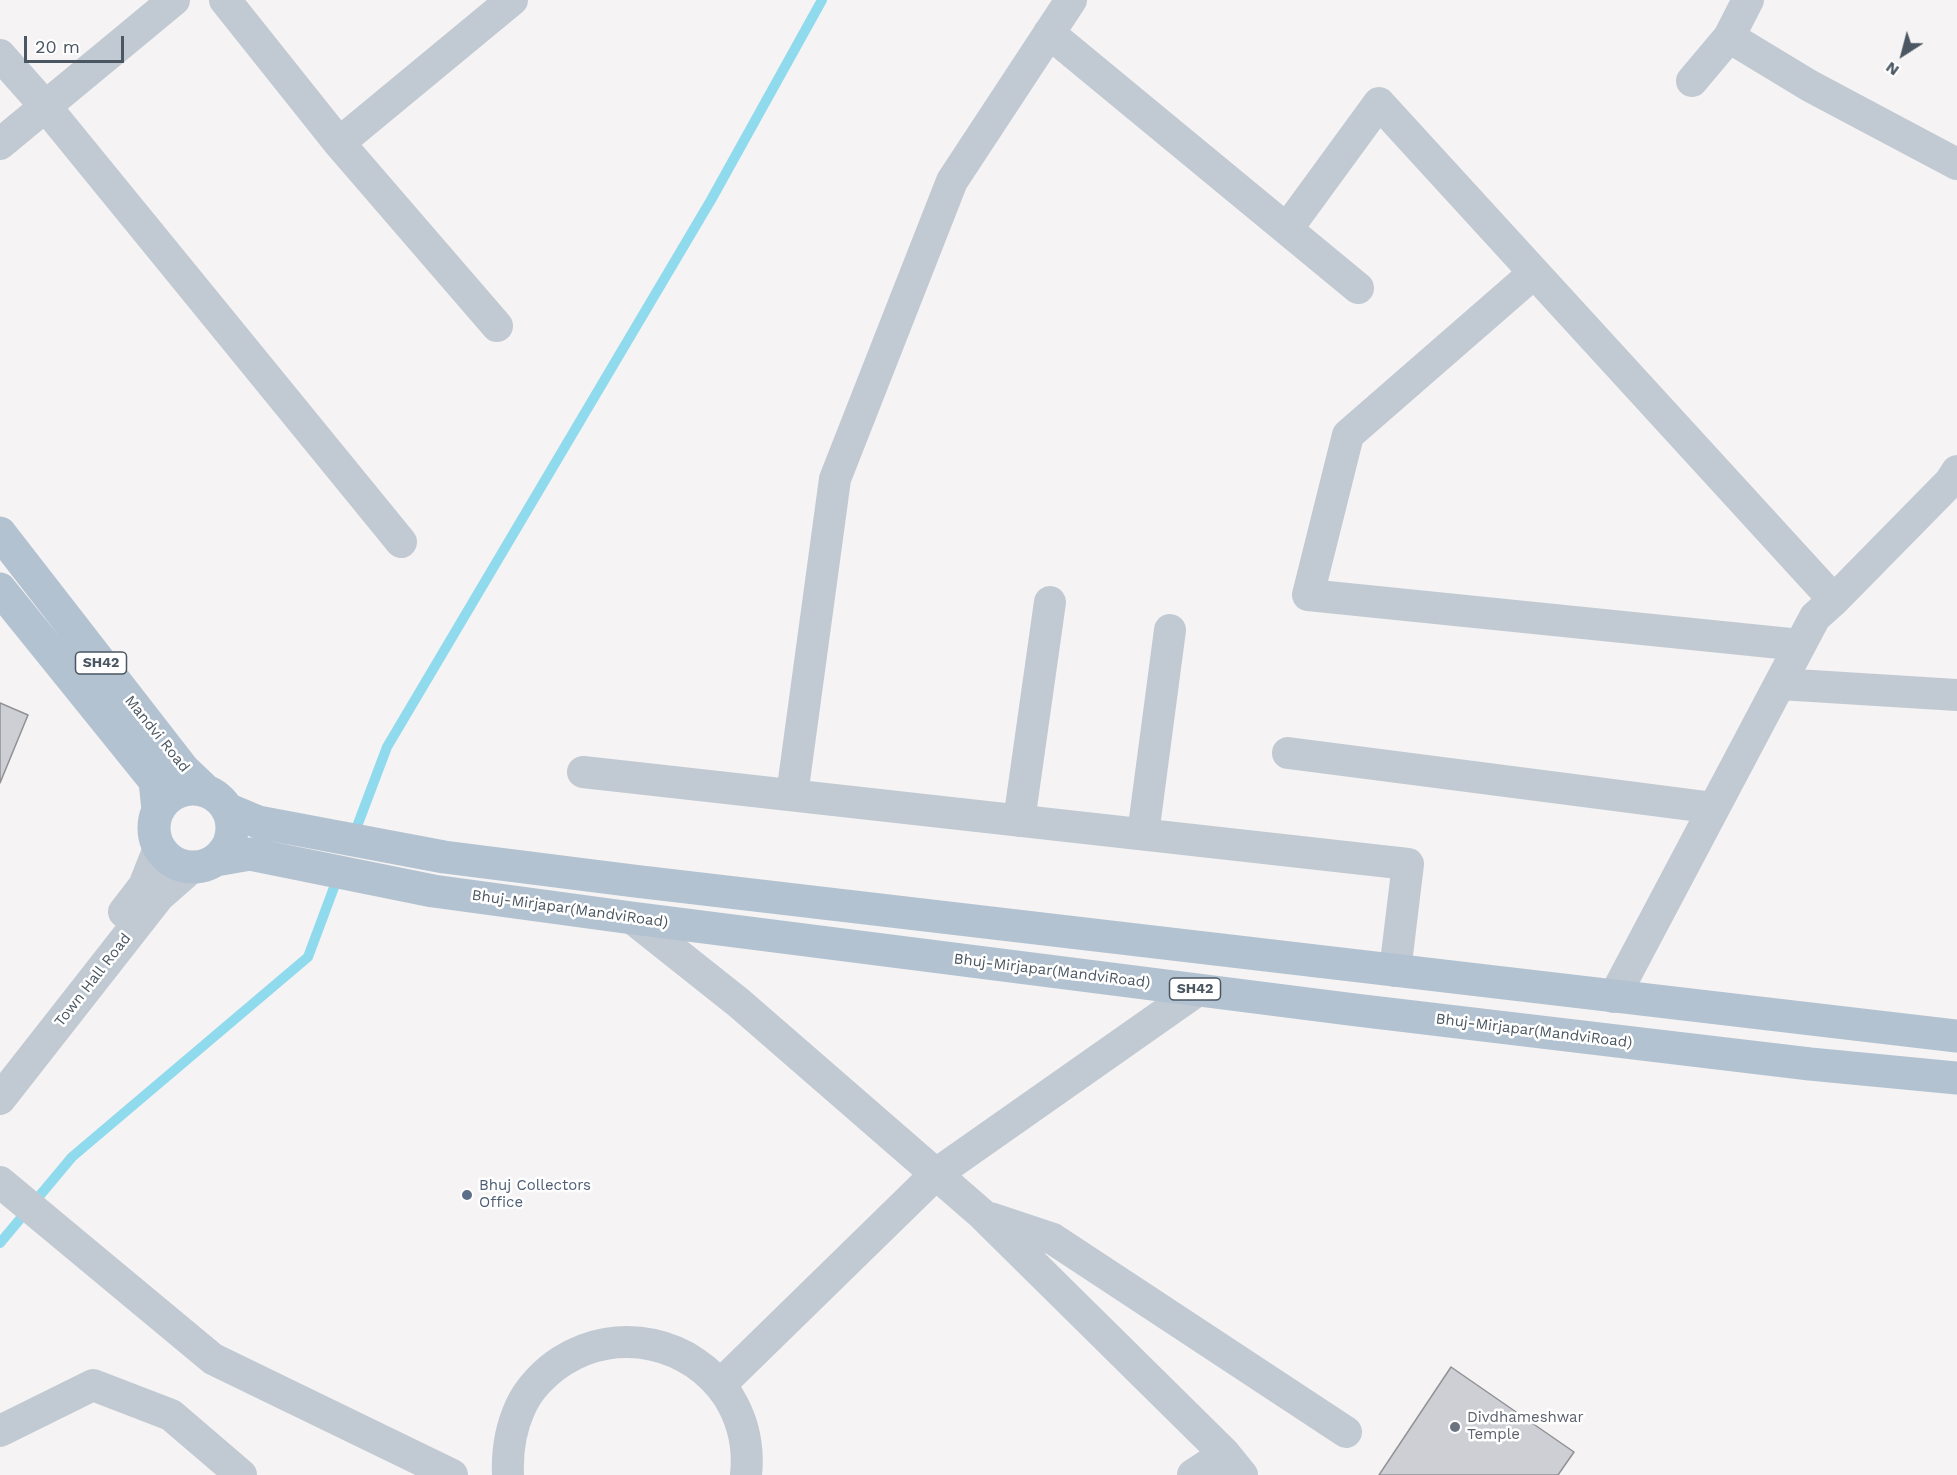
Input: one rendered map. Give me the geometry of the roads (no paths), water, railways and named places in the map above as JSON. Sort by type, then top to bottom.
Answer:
[{"type":"main road","name":"Mandvi Road","points":[[0,533],[184,770],[216,800],[258,822],[444,857],[1395,971]]},
{"type":"main road","name":"Mandvi Road","points":[[0,589],[155,781],[158,810]]},
{"type":"main road","points":[[190,789],[216,800],[232,824],[231,839],[225,850],[204,863],[179,864],[168,858],[159,848],[154,836],[154,822],[158,810],[166,799],[177,792],[190,789]]},
{"type":"main road","name":"Bhuj-Mirjapar(MandviRoad)","points":[[204,863],[250,854],[434,891],[632,918],[1198,990],[1775,1059],[1957,1078]]},
{"type":"main road","name":"SH42","points":[[1395,971],[1957,1036]]},
{"type":"street","points":[[0,144],[174,0]]},
{"type":"street","points":[[339,143],[512,0]]},
{"type":"street","points":[[792,795],[835,480],[952,182],[1071,0]]},
{"type":"street","points":[[1692,81],[1729,37],[1748,0]]},
{"type":"street","points":[[236,4],[339,143],[497,326]]},
{"type":"street","points":[[1049,33],[1358,288]]},
{"type":"street","points":[[1729,37],[1810,86],[1957,164]]},
{"type":"street","points":[[0,55],[46,107],[401,542]]},
{"type":"street","points":[[1287,229],[1379,103],[1834,600]]},
{"type":"street","points":[[1534,273],[1347,435],[1308,596],[1800,645]]},
{"type":"street","points":[[1614,997],[1815,617],[1950,482],[1957,471]]},
{"type":"street","points":[[1019,821],[1050,602]]},
{"type":"street","points":[[1143,834],[1170,630]]},
{"type":"street","points":[[1780,684],[1957,695]]},
{"type":"street","points":[[1288,753],[1714,808]]},
{"type":"street","points":[[583,772],[1408,864],[1395,971]]},
{"type":"street","name":"Town Hall Road","points":[[0,1072],[144,886],[159,848]]},
{"type":"street","name":"Town Hall Road","points":[[0,1099],[159,896],[204,863]]},
{"type":"street","points":[[632,918],[739,1003],[983,1215],[1233,1465]]},
{"type":"street","points":[[720,1385],[936,1174],[1198,990]]},
{"type":"street","points":[[4,1186],[213,1359],[452,1475]]},
{"type":"street","points":[[983,1215],[1053,1239],[1346,1432]]},
{"type":"street","points":[[508,1475],[512,1428],[520,1406],[534,1385],[551,1368],[573,1354],[599,1345],[626,1341],[652,1344],[678,1353],[701,1366],[720,1385],[735,1407],[744,1433],[748,1459],[746,1475]]},
{"type":"street","points":[[0,1431],[93,1385],[171,1415],[241,1475]]},
{"type":"street","points":[[1193,1475],[1233,1465]]},
{"type":"waterway","points":[[353,837],[387,747],[711,200],[822,0]]},
{"type":"waterway","points":[[0,1243],[72,1157],[308,957],[339,874]]},
{"type":"place","name":"Bhuj Collectors Office","points":[[467,1195]]},
{"type":"place","name":"Divdhameshwar Temple","points":[[1455,1427]]}]
